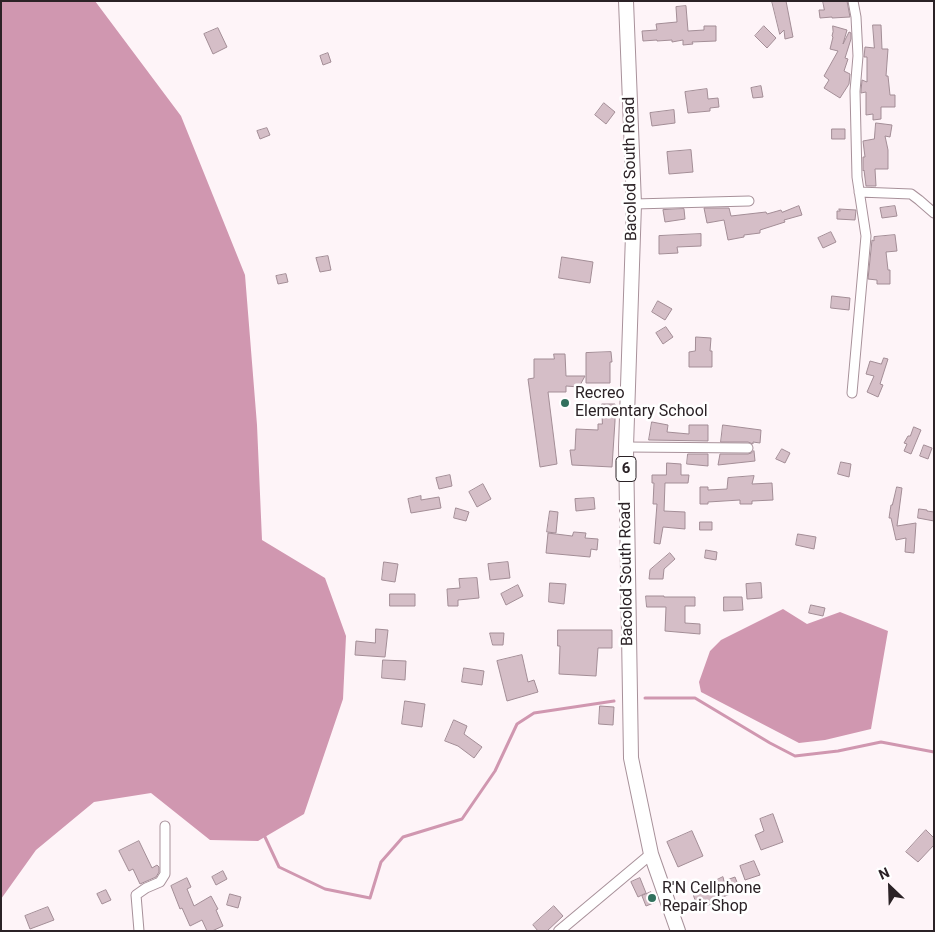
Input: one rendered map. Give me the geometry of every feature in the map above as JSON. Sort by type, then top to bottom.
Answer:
[{"type":"highway","name":"Bacolod South Road","points":[[626,1],[634,204],[626,446],[631,758],[651,854],[678,931]]},
{"type":"street","points":[[852,393],[866,236],[857,177],[855,91],[858,56],[856,17],[853,1]]},
{"type":"street","points":[[859,192],[911,194],[934,213]]},
{"type":"street","points":[[634,204],[749,201]]},
{"type":"street","points":[[626,446],[748,448]]},
{"type":"street","points":[[139,931],[136,895],[160,882],[165,874],[165,826]]},
{"type":"street","points":[[559,931],[651,854]]},
{"type":"shaded area","points":[[1,1],[95,1],[181,116],[245,275],[257,425],[262,540],[325,578],[346,636],[343,699],[304,814],[258,841],[210,840],[151,793],[94,802],[36,850],[1,899]]},
{"type":"shaded area","points":[[783,609],[807,624],[840,612],[888,631],[871,729],[825,740],[799,743],[701,692],[699,682],[710,651],[721,640]]},
{"type":"building","points":[[772,1],[786,1],[793,37],[785,39],[784,30],[780,34]]},
{"type":"building","points":[[823,1],[847,1],[850,17],[820,18],[819,10],[824,10]]},
{"type":"building","points":[[686,6],[688,31],[704,30],[704,26],[716,26],[716,41],[692,42],[693,44],[683,45],[683,40],[672,42],[672,40],[643,41],[642,31],[657,30],[656,24],[677,22],[676,7]]},
{"type":"building","points":[[873,25],[881,25],[882,49],[888,49],[886,76],[888,76],[890,95],[895,95],[895,107],[881,107],[881,119],[873,120],[873,114],[866,115],[866,92],[861,93],[861,91],[862,80],[867,82],[867,57],[864,57],[865,47],[874,48]]},
{"type":"building","points":[[764,26],[776,38],[767,48],[755,36]]},
{"type":"building","points":[[833,26],[847,30],[843,44],[849,32],[851,33],[845,58],[848,59],[844,71],[850,74],[849,84],[840,98],[824,88],[829,80],[824,76],[838,51],[830,49]]},
{"type":"building","points":[[218,28],[227,47],[213,54],[204,34]]},
{"type":"building","points":[[328,53],[331,62],[323,65],[320,56]]},
{"type":"building","points":[[761,86],[763,97],[753,98],[751,88]]},
{"type":"building","points":[[707,89],[708,99],[718,98],[719,107],[710,108],[710,111],[688,113],[685,92]]},
{"type":"building","points":[[604,103],[615,112],[606,124],[595,115]]},
{"type":"building","points":[[674,110],[675,123],[652,126],[650,113]]},
{"type":"building","points":[[876,123],[892,125],[890,137],[885,136],[888,150],[888,169],[875,169],[876,186],[866,186],[863,171],[863,157],[865,157],[863,141],[874,139]]},
{"type":"building","points":[[267,128],[270,135],[260,139],[257,131]]},
{"type":"building","points":[[832,129],[845,129],[845,139],[832,139]]},
{"type":"building","points":[[691,150],[693,172],[669,174],[667,152]]},
{"type":"building","points":[[799,206],[802,215],[760,230],[760,233],[728,240],[724,220],[707,223],[704,208],[729,208],[731,216],[766,212],[767,214],[781,210],[782,212]]},
{"type":"building","points":[[895,206],[897,216],[882,218],[880,208]]},
{"type":"building","points":[[684,209],[685,219],[665,222],[663,210]]},
{"type":"building","points":[[839,209],[856,210],[855,220],[837,219],[837,211],[840,211]]},
{"type":"building","points":[[831,232],[836,242],[823,248],[818,238]]},
{"type":"building","points":[[701,234],[701,246],[677,247],[678,253],[659,254],[659,236]]},
{"type":"building","points":[[895,235],[897,251],[886,252],[888,270],[890,270],[890,284],[877,284],[877,280],[868,279],[872,240],[874,241],[874,237]]},
{"type":"building","points":[[328,256],[331,270],[320,272],[316,258]]},
{"type":"building","points":[[562,257],[593,262],[590,283],[559,278]]},
{"type":"building","points":[[286,274],[288,282],[278,284],[276,276]]},
{"type":"building","points":[[832,296],[850,298],[849,310],[831,308]]},
{"type":"building","points":[[658,301],[672,309],[665,320],[652,312]]},
{"type":"building","points":[[666,327],[673,337],[663,344],[656,333]]},
{"type":"building","points":[[696,337],[711,338],[712,367],[689,367],[689,352],[695,351]]},
{"type":"building","points":[[611,352],[610,383],[586,383],[586,353]]},
{"type":"building","points":[[554,354],[565,354],[566,376],[585,376],[579,387],[566,386],[566,392],[548,392],[557,464],[540,467],[528,379],[534,378],[534,359],[554,359]]},
{"type":"building","points":[[884,358],[888,359],[880,384],[883,385],[878,397],[867,392],[874,376],[866,374],[870,361],[881,364]]},
{"type":"building","points":[[602,404],[615,404],[612,467],[572,465],[570,450],[575,450],[576,429],[598,430],[598,424],[602,424]]},
{"type":"building","points":[[652,422],[668,425],[667,432],[689,434],[689,425],[708,425],[708,441],[649,440]]},
{"type":"building","points":[[723,425],[761,430],[760,443],[721,442]]},
{"type":"building","points":[[914,427],[921,430],[911,454],[904,451],[907,444],[904,443]]},
{"type":"building","points":[[924,445],[932,448],[928,459],[920,456]]},
{"type":"building","points":[[782,449],[790,453],[785,463],[776,459]]},
{"type":"building","points":[[754,451],[755,461],[718,465],[720,454],[748,454]]},
{"type":"building","points":[[688,454],[708,454],[708,466],[687,464]]},
{"type":"building","points":[[841,462],[851,464],[849,477],[838,474]]},
{"type":"building","points":[[667,463],[681,464],[681,475],[689,475],[688,483],[665,483],[664,511],[685,512],[685,529],[663,527],[660,544],[654,543],[657,504],[653,504],[654,483],[652,483],[652,475],[666,475]]},
{"type":"building","points":[[450,475],[452,486],[439,489],[436,478]]},
{"type":"building","points":[[754,476],[752,484],[772,483],[773,500],[752,501],[752,504],[740,504],[740,500],[700,504],[700,487],[708,487],[708,490],[727,489],[728,478]]},
{"type":"building","points":[[483,484],[491,499],[477,507],[469,492]]},
{"type":"building","points":[[897,487],[902,488],[897,526],[916,523],[914,553],[905,552],[906,538],[896,540],[891,518],[889,518]]},
{"type":"building","points":[[421,496],[421,500],[439,497],[441,508],[411,513],[408,499]]},
{"type":"building","points":[[594,498],[595,509],[576,511],[575,499]]},
{"type":"building","points":[[456,508],[469,512],[466,521],[454,518]]},
{"type":"building","points":[[919,509],[934,512],[934,521],[918,518]]},
{"type":"building","points":[[550,511],[558,512],[556,533],[547,532]]},
{"type":"building","points":[[700,522],[712,522],[712,530],[700,530]]},
{"type":"building","points":[[574,532],[586,533],[585,538],[598,539],[597,550],[591,549],[590,557],[546,553],[548,533],[572,536]]},
{"type":"building","points":[[798,534],[816,537],[814,549],[796,545]]},
{"type":"building","points":[[706,550],[717,552],[716,560],[705,558]]},
{"type":"building","points":[[670,553],[675,559],[664,569],[663,579],[649,579],[650,570]]},
{"type":"building","points":[[384,562],[398,564],[395,582],[382,580]]},
{"type":"building","points":[[508,562],[510,578],[490,580],[488,564]]},
{"type":"building","points":[[477,578],[479,598],[458,600],[458,606],[448,606],[447,589],[460,588],[459,579]]},
{"type":"building","points":[[550,583],[566,584],[564,604],[549,602]]},
{"type":"building","points":[[761,583],[762,598],[747,599],[746,584]]},
{"type":"building","points":[[518,585],[523,596],[506,605],[501,594]]},
{"type":"building","points":[[390,594],[415,594],[415,606],[390,606]]},
{"type":"building","points":[[646,596],[695,597],[695,606],[685,606],[685,623],[700,624],[700,634],[665,631],[666,607],[647,607]]},
{"type":"building","points":[[724,597],[742,597],[743,610],[724,611]]},
{"type":"building","points":[[811,605],[825,608],[823,616],[809,613]]},
{"type":"building","points":[[376,629],[388,630],[385,657],[355,655],[356,641],[375,643]]},
{"type":"building","points":[[558,630],[612,630],[612,648],[598,648],[596,676],[559,674],[560,646],[558,646]]},
{"type":"building","points":[[490,633],[504,633],[503,645],[493,645]]},
{"type":"building","points":[[522,655],[528,682],[534,680],[538,692],[507,701],[497,661]]},
{"type":"building","points":[[383,660],[406,661],[405,680],[382,678]]},
{"type":"building","points":[[464,668],[484,671],[482,685],[462,682]]},
{"type":"building","points":[[405,701],[425,704],[422,727],[402,724]]},
{"type":"building","points":[[600,706],[614,707],[613,725],[599,724]]},
{"type":"building","points":[[454,720],[467,726],[464,734],[482,747],[474,758],[458,746],[445,741]]},
{"type":"building","points":[[773,814],[783,842],[761,850],[755,835],[764,831],[760,819]]},
{"type":"building","points":[[926,830],[934,838],[934,845],[918,862],[906,852]]},
{"type":"building","points":[[692,831],[703,856],[678,867],[667,842]]},
{"type":"building","points":[[139,841],[152,868],[157,865],[159,867],[156,877],[140,884],[133,869],[129,871],[119,851]]},
{"type":"building","points":[[754,861],[760,875],[745,880],[740,866]]},
{"type":"building","points":[[223,871],[227,879],[216,885],[212,877]]},
{"type":"building","points":[[723,877],[724,881],[735,877],[740,890],[698,909],[693,894],[715,886],[713,882]]},
{"type":"building","points":[[187,878],[191,887],[187,889],[194,906],[211,896],[218,909],[216,910],[223,926],[207,931],[202,920],[190,926],[182,908],[180,909],[171,886]]},
{"type":"building","points":[[640,878],[646,893],[638,897],[631,882]]},
{"type":"building","points":[[106,890],[111,900],[102,904],[97,894]]},
{"type":"building","points":[[651,892],[656,902],[646,906],[642,896]]},
{"type":"building","points":[[230,894],[241,897],[238,908],[227,905]]},
{"type":"building","points":[[554,906],[563,916],[547,931],[538,931],[533,925]]},
{"type":"building","points":[[48,907],[54,920],[30,929],[25,916]]},
{"type":"waterway","points":[[645,698],[695,698],[795,756],[838,751],[881,742],[934,752]]},
{"type":"waterway","points":[[265,837],[279,867],[325,889],[370,898],[381,862],[403,837],[462,819],[495,771],[517,724],[534,713],[614,701]]},
{"type":"place","name":"Recreo Elementary School","points":[[565,403]]},
{"type":"place","name":"R'N Cellphone Repair Shop","points":[[652,898]]}]
